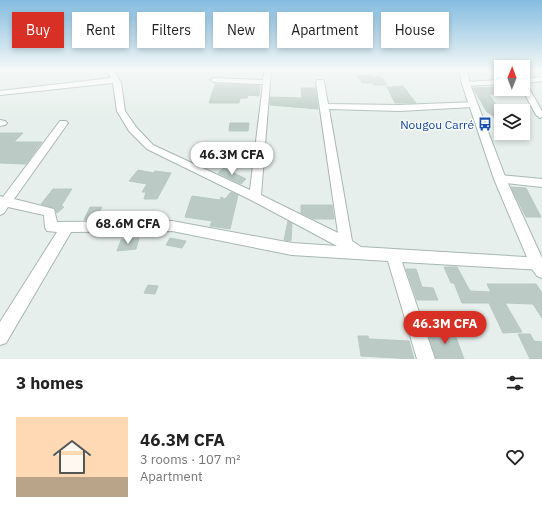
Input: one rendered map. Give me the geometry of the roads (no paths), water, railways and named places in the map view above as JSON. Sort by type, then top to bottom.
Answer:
[{"type":"street","points":[[0,93],[40,87]]},
{"type":"street","points":[[116,87],[120,111],[132,129],[150,147],[254,197],[346,244],[358,253]]},
{"type":"street","points":[[254,197],[266,87]]},
{"type":"street","points":[[321,87],[346,244]]},
{"type":"street","points":[[63,123],[2,204],[50,212],[51,227],[172,226],[292,249],[540,266],[500,179],[467,87]]},
{"type":"street","points":[[530,95],[539,110]]},
{"type":"street","points":[[324,106],[399,108],[473,104]]},
{"type":"street","points":[[500,179],[542,184]]},
{"type":"street","points":[[0,337],[67,228]]},
{"type":"street","points":[[393,255],[426,359]]},
{"type":"place","name":"Nougou Carré","points":[[485,124]]}]
